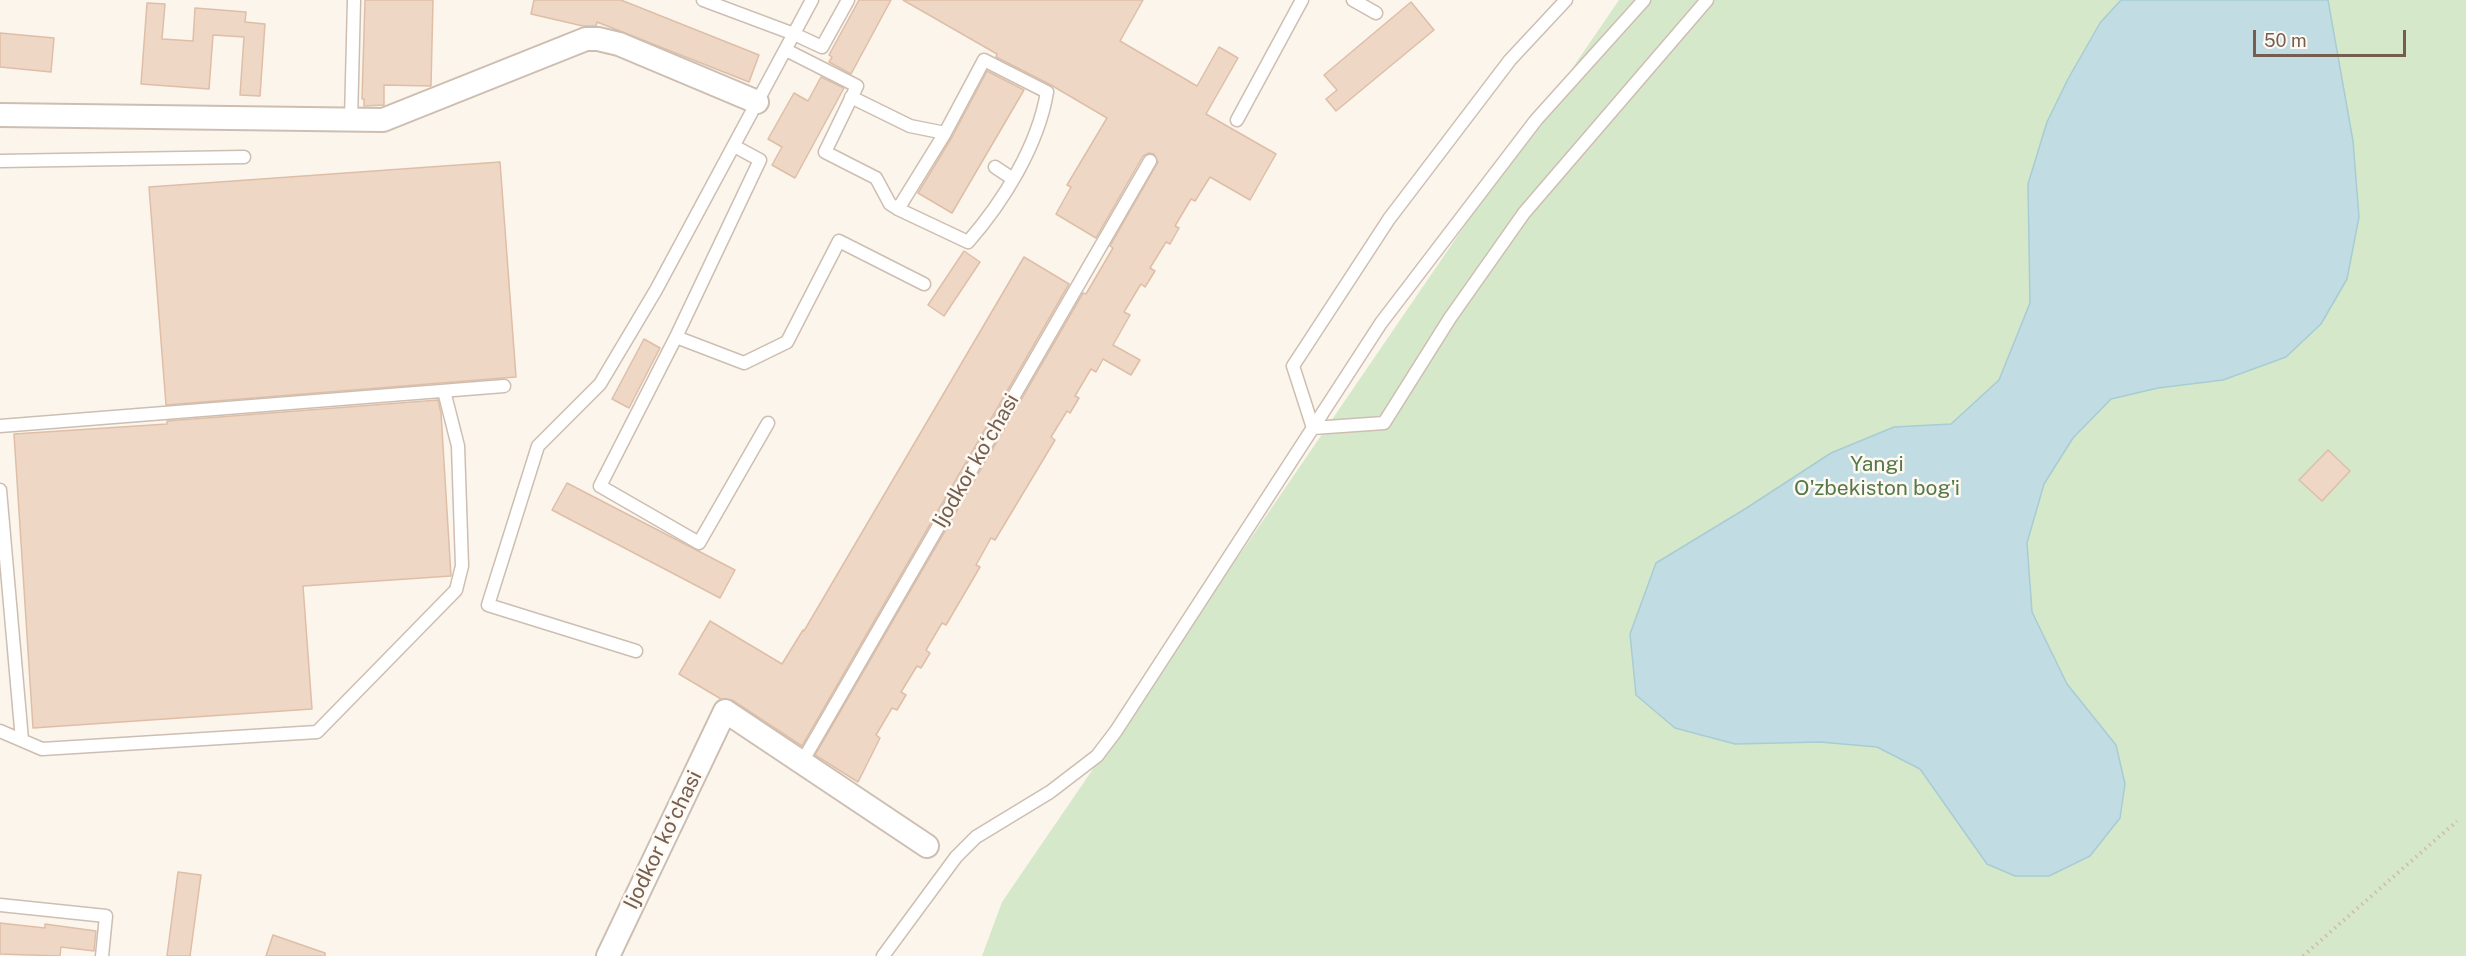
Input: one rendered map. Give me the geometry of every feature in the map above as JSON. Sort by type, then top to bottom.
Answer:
[{"type":"street","points":[[0,115],[383,120],[586,39],[619,44],[757,102]]},
{"type":"street","name":"Ijodkor koʻchasi","points":[[608,956],[725,711],[927,846]]},
{"type":"lane","points":[[351,120],[354,0]]},
{"type":"lane","points":[[703,0],[794,34],[822,47],[848,0]]},
{"type":"lane","points":[[636,651],[488,605],[538,446],[600,384],[656,290],[812,0]]},
{"type":"lane","points":[[1237,120],[1302,0]]},
{"type":"lane","points":[[1353,0],[1376,13]]},
{"type":"lane","points":[[1312,428],[1293,366],[1389,219],[1510,60],[1566,0]]},
{"type":"lane","points":[[884,956],[956,857],[976,837],[1050,792],[1097,756],[1380,323],[1536,120],[1644,0]]},
{"type":"lane","points":[[1312,428],[1384,423],[1450,318],[1524,213],[1707,0]]},
{"type":"lane","points":[[786,50],[857,86],[825,152],[876,178],[890,204],[898,209],[968,242],[990,218],[1013,178],[1043,116],[1047,92],[984,60],[945,132],[898,209]]},
{"type":"lane","points":[[851,97],[910,126],[945,132]]},
{"type":"lane","points":[[734,146],[760,160],[676,337],[600,486],[699,543],[768,423]]},
{"type":"lane","points":[[0,161],[244,157]]},
{"type":"lane","name":"Ijodkor koʻchasi","points":[[802,762],[1150,161]]},
{"type":"lane","points":[[995,167],[1013,178]]},
{"type":"lane","points":[[676,337],[744,363],[787,342],[839,241],[924,284]]},
{"type":"lane","points":[[0,426],[504,386]]},
{"type":"lane","points":[[0,731],[42,749],[317,732],[456,590],[462,566],[458,446],[444,391]]},
{"type":"lane","points":[[0,490],[22,740]]},
{"type":"lane","points":[[0,905],[106,916],[102,956]]},
{"type":"path","points":[[2303,956],[2457,821]]},
{"type":"green space","name":"Yangi O'zbekiston bog'i","points":[[1619,0],[2466,0],[2466,956],[982,956],[1002,902]]},
{"type":"water","points":[[2121,0],[2328,0],[2353,141],[2359,217],[2347,279],[2321,324],[2286,357],[2223,380],[2158,388],[2111,399],[2073,438],[2044,484],[2027,543],[2032,612],[2067,684],[2116,745],[2125,784],[2120,818],[2090,856],[2049,876],[2015,876],[1987,864],[1920,769],[1877,747],[1820,742],[1735,744],[1675,728],[1636,695],[1630,634],[1656,563],[1831,453],[1894,427],[1951,424],[1999,380],[2030,303],[2028,184],[2047,122],[2100,23]]},
{"type":"building","points":[[365,0],[433,0],[431,86],[384,85],[384,105],[364,106],[364,99],[362,99]]},
{"type":"building","points":[[534,0],[621,0],[759,55],[749,82],[597,22],[596,26],[583,26],[531,14]]},
{"type":"building","points":[[859,0],[891,0],[851,74],[829,62],[832,57],[829,55]]},
{"type":"building","points":[[903,0],[1143,0],[1120,41],[1197,86],[1219,47],[1238,58],[1206,114],[1276,154],[1250,200],[1210,177],[1195,201],[1191,199],[1175,226],[1179,228],[1170,244],[1166,242],[1150,268],[1155,271],[1145,287],[1141,284],[1124,312],[1130,315],[1113,345],[1140,360],[1131,375],[1103,359],[1096,372],[1091,369],[1075,396],[1079,398],[1070,413],[1067,411],[1051,437],[1055,440],[995,540],[991,538],[976,565],[980,567],[946,625],[942,623],[926,650],[930,653],[921,668],[917,666],[901,692],[906,695],[897,710],[892,708],[876,735],[880,738],[858,782],[815,755],[1083,293],[1086,294],[1113,248],[1110,246],[1158,162],[1154,154],[1149,153],[1143,156],[1096,238],[1056,214],[1071,187],[1067,185],[1107,118],[1051,85],[996,57],[997,54]]},
{"type":"building","points":[[1411,2],[1434,30],[1336,111],[1326,99],[1337,90],[1324,75]]},
{"type":"building","points":[[147,3],[165,4],[162,39],[193,41],[195,8],[246,12],[245,22],[265,24],[260,96],[240,95],[244,37],[213,35],[209,89],[141,84]]},
{"type":"building","points":[[0,33],[54,38],[51,72],[0,67]]},
{"type":"building","points":[[987,71],[1024,90],[952,213],[918,193],[952,137]]},
{"type":"building","points":[[821,77],[844,88],[795,178],[772,165],[782,147],[768,139],[794,93],[808,101]]},
{"type":"building","points":[[500,162],[516,377],[166,405],[149,187]]},
{"type":"building","points":[[964,251],[980,262],[944,316],[928,305]]},
{"type":"building","points":[[1024,257],[1069,284],[802,746],[732,700],[721,699],[679,674],[710,621],[782,664],[804,631]]},
{"type":"building","points":[[644,339],[660,348],[629,408],[612,399]]},
{"type":"building","points":[[438,400],[441,413],[451,576],[303,586],[312,709],[33,728],[14,434],[167,424],[167,421]]},
{"type":"building","points":[[2328,450],[2350,471],[2322,501],[2299,480]]},
{"type":"building","points":[[567,483],[735,570],[720,598],[552,510]]},
{"type":"building","points":[[178,872],[201,875],[190,956],[167,956]]},
{"type":"building","points":[[0,923],[45,928],[45,924],[96,931],[94,951],[61,947],[60,956],[0,954]]},
{"type":"building","points":[[273,935],[325,953],[325,956],[266,956]]}]
